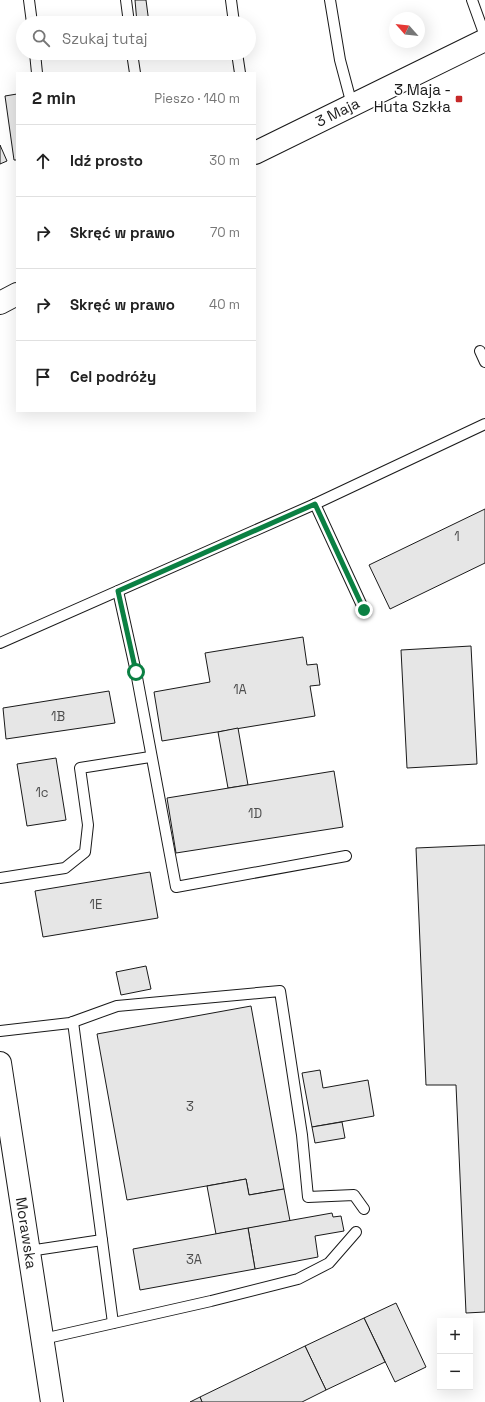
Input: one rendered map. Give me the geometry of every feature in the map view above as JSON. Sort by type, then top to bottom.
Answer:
[{"type":"main road","name":"3 Maja","points":[[256,148],[352,105],[485,40]]},
{"type":"main road","points":[[0,302],[16,294]]},
{"type":"main road","name":"Morawska","points":[[0,1063],[52,1402]]},
{"type":"lane","points":[[29,0],[31,16]]},
{"type":"lane","points":[[126,0],[128,16]]},
{"type":"lane","points":[[231,0],[233,16]]},
{"type":"lane","points":[[330,0],[340,60],[352,105]]},
{"type":"lane","points":[[472,0],[485,36]]},
{"type":"lane","points":[[36,60],[37,72]]},
{"type":"lane","points":[[133,60],[135,72]]},
{"type":"lane","points":[[239,60],[240,72]]},
{"type":"lane","points":[[480,351],[485,362]]},
{"type":"lane","points":[[0,643],[315,504],[485,424]]},
{"type":"lane","points":[[315,504],[364,610]]},
{"type":"lane","points":[[118,591],[136,672],[150,757],[176,887],[346,856]]},
{"type":"lane","points":[[0,878],[65,868],[84,852],[88,825],[80,768],[150,757]]},
{"type":"lane","points":[[0,1031],[73,1022],[117,1006],[280,991],[302,1135],[308,1197],[354,1195],[364,1209]]},
{"type":"lane","points":[[73,1022],[113,1323]]},
{"type":"lane","points":[[43,1339],[211,1301],[298,1279],[329,1263],[356,1232]]},
{"type":"lane","points":[[29,1251],[102,1240]]},
{"type":"building","points":[[135,0],[146,0],[148,16],[136,16]]},
{"type":"building","points":[[16,94],[16,160],[14,160],[5,96]]},
{"type":"building","points":[[0,145],[7,161],[0,164]]},
{"type":"building","points":[[485,509],[485,563],[390,609],[369,565]]},
{"type":"building","points":[[303,637],[307,665],[317,664],[320,685],[310,686],[315,716],[162,741],[154,692],[210,682],[205,653]]},
{"type":"building","points":[[471,646],[477,764],[407,768],[401,650]]},
{"type":"building","points":[[109,691],[115,723],[6,739],[3,708]]},
{"type":"building","points":[[238,728],[248,785],[228,788],[218,732]]},
{"type":"building","points":[[56,758],[66,820],[27,826],[17,764]]},
{"type":"building","points":[[334,771],[343,827],[176,853],[167,798]]},
{"type":"building","points":[[485,845],[485,1312],[466,1313],[456,1085],[426,1085],[416,848]]},
{"type":"building","points":[[150,872],[158,918],[43,937],[35,891]]},
{"type":"building","points":[[146,966],[151,989],[121,995],[116,972]]},
{"type":"building","points":[[251,1006],[284,1189],[249,1195],[246,1179],[127,1200],[97,1034]]},
{"type":"building","points":[[320,1070],[323,1088],[368,1080],[374,1116],[312,1127],[302,1073]]},
{"type":"building","points":[[342,1122],[345,1138],[315,1143],[312,1127]]},
{"type":"building","points":[[246,1179],[249,1195],[284,1189],[290,1221],[216,1234],[207,1186]]},
{"type":"building","points":[[332,1213],[333,1217],[341,1216],[344,1231],[315,1236],[318,1257],[255,1269],[248,1228]]},
{"type":"building","points":[[248,1228],[255,1269],[140,1290],[133,1249]]},
{"type":"building","points":[[396,1303],[426,1367],[395,1382],[364,1318]]},
{"type":"building","points":[[364,1318],[385,1362],[326,1390],[305,1346]]},
{"type":"building","points":[[305,1346],[326,1390],[302,1402],[202,1402],[200,1397]]},
{"type":"building","points":[[200,1397],[202,1402],[190,1402]]},
{"type":"place","name":"3 Maja - Huta Szkła","points":[[459,99]]},
{"type":"route","points":[[136,672],[118,591],[315,504],[364,610]]}]
